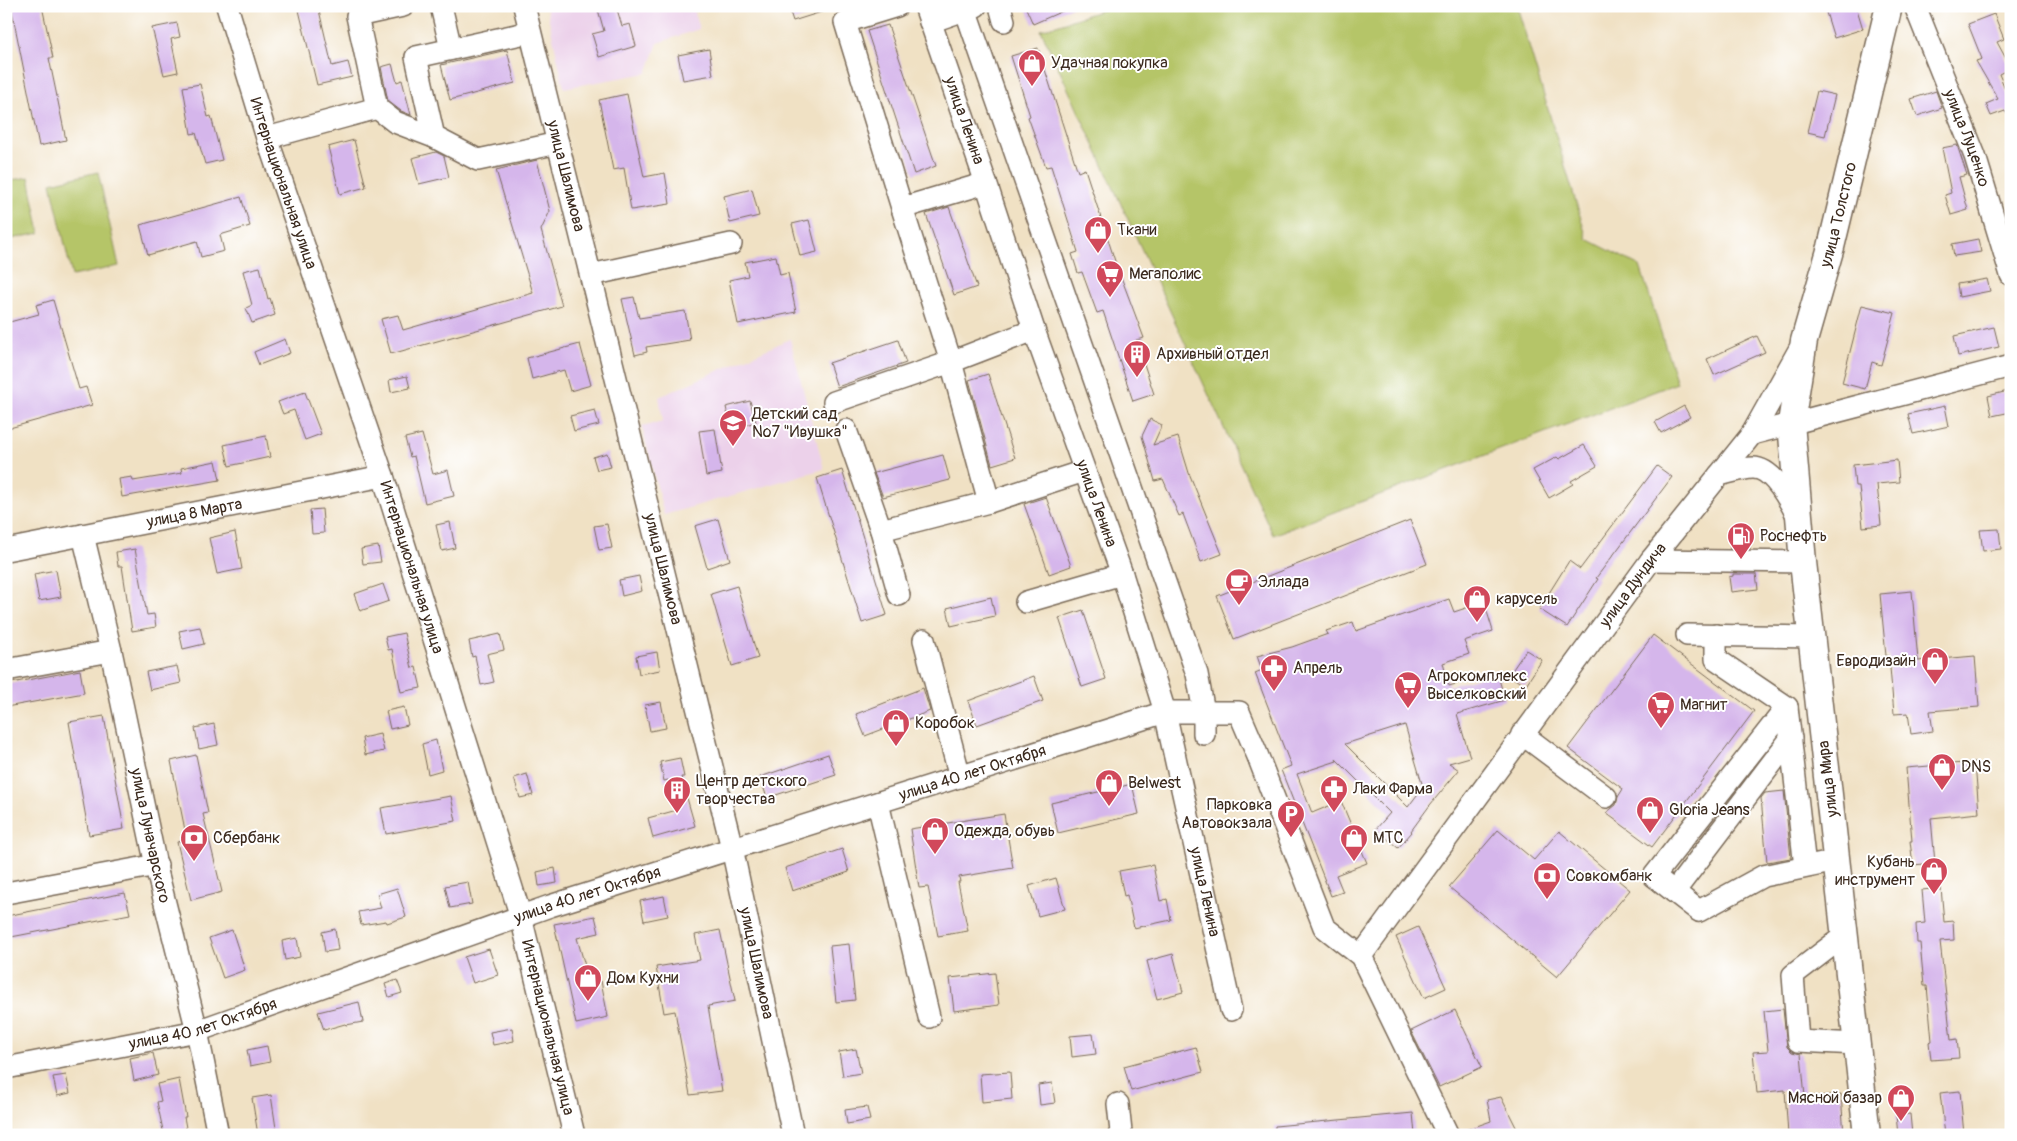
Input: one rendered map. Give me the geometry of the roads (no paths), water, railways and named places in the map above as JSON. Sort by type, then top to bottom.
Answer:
[{"type":"main road","name":"улица Толстого","points":[[1791,423],[1804,341],[1831,247],[1889,6]]},
{"type":"main road","name":"улица Мира","points":[[1791,423],[1798,515],[1811,637],[1838,861],[1844,936],[1867,1135]]},
{"type":"street","name":"Интернациональная улица","points":[[227,6],[267,138],[382,476],[520,917],[574,1135]]},
{"type":"street","points":[[403,6],[357,16],[377,108],[395,122],[434,137],[478,160],[558,143]]},
{"type":"street","points":[[441,6],[451,49]]},
{"type":"street","name":"улица Шалимова","points":[[524,6],[732,848],[793,1135]]},
{"type":"street","points":[[898,6],[842,14],[951,362],[989,502]]},
{"type":"street","name":"улица Луценко","points":[[1915,6],[1975,156],[2011,275]]},
{"type":"street","points":[[928,14],[969,8],[1197,674],[1204,712],[1204,734]]},
{"type":"street","name":"улица Ленина","points":[[928,14],[1034,330],[1122,574],[1165,712],[1231,1010]]},
{"type":"street","points":[[434,137],[416,58],[530,32]]},
{"type":"street","points":[[267,138],[377,108]]},
{"type":"street","points":[[902,208],[986,183]]},
{"type":"street","points":[[591,274],[731,244]]},
{"type":"street","points":[[834,402],[951,362],[1034,330]]},
{"type":"street","name":"улица Дундича","points":[[1361,956],[1651,560],[1752,434],[1804,341]]},
{"type":"street","points":[[1752,434],[2011,366]]},
{"type":"street","points":[[846,430],[881,530],[899,595]]},
{"type":"street","points":[[1718,475],[1755,468],[1770,476],[1784,490],[1798,515]]},
{"type":"street","points":[[881,530],[989,502],[1084,471]]},
{"type":"street","name":"улица 8 Марта","points":[[6,550],[382,476]]},
{"type":"street","name":"улица Луначарского","points":[[84,535],[157,865],[197,1031],[218,1135]]},
{"type":"street","points":[[1651,560],[1803,562]]},
{"type":"street","points":[[1026,602],[1122,574]]},
{"type":"street","points":[[1687,635],[1811,637]]},
{"type":"street","points":[[1716,636],[1716,659],[1787,707],[1805,867]]},
{"type":"street","points":[[924,640],[960,777]]},
{"type":"street","points":[[6,670],[111,651]]},
{"type":"street","points":[[1787,707],[1654,876],[1699,911],[1763,876],[1838,861]]},
{"type":"street","name":"улица 40 лет Октября","points":[[6,1068],[197,1031],[520,917],[732,848],[1165,712],[1239,712],[1324,928],[1361,956]]},
{"type":"street","points":[[1522,734],[1606,797]]},
{"type":"street","points":[[1674,892],[1791,738]]},
{"type":"street","points":[[878,803],[929,1016]]},
{"type":"street","points":[[6,893],[157,865]]},
{"type":"street","points":[[1844,936],[1793,975],[1798,1042],[1857,1044]]},
{"type":"street","points":[[1361,956],[1448,1135]]},
{"type":"street","points":[[1118,1104],[1122,1132],[1120,1135]]},
{"type":"place","name":"Удачная покупка","points":[[1032,87]]},
{"type":"place","name":"Ткани","points":[[1098,254]]},
{"type":"place","name":"Мегаполис","points":[[1110,298]]},
{"type":"place","name":"Архивный отдел","points":[[1137,378]]},
{"type":"place","name":"Детский сад №7 \"Ивушка\"","points":[[733,447]]},
{"type":"place","name":"Роснефть","points":[[1741,560]]},
{"type":"place","name":"Эллада","points":[[1239,606]]},
{"type":"place","name":"карусель","points":[[1477,623]]},
{"type":"place","name":"Евродизайн","points":[[1935,685]]},
{"type":"place","name":"Апрель","points":[[1274,692]]},
{"type":"place","name":"Агрокомплекс Выселковский","points":[[1408,709]]},
{"type":"place","name":"Магнит","points":[[1661,729]]},
{"type":"place","name":"Коробок","points":[[896,747]]},
{"type":"place","name":"DNS","points":[[1942,791]]},
{"type":"place","name":"Belwest","points":[[1109,807]]},
{"type":"place","name":"Лаки Фарма","points":[[1334,813]]},
{"type":"place","name":"Центр детского творчества","points":[[677,814]]},
{"type":"place","name":"Gloria Jeans","points":[[1650,834]]},
{"type":"place","name":"Парковка Автовокзала","points":[[1291,838]]},
{"type":"place","name":"Одежда, обувь","points":[[935,855]]},
{"type":"place","name":"Сбербанк","points":[[194,862]]},
{"type":"place","name":"МТС","points":[[1354,862]]},
{"type":"place","name":"Кубань инструмент","points":[[1934,895]]},
{"type":"place","name":"Совкомбанк","points":[[1547,900]]},
{"type":"place","name":"Дом Кухни","points":[[588,1002]]},
{"type":"place","name":"Мясной базар","points":[[1901,1122]]}]
